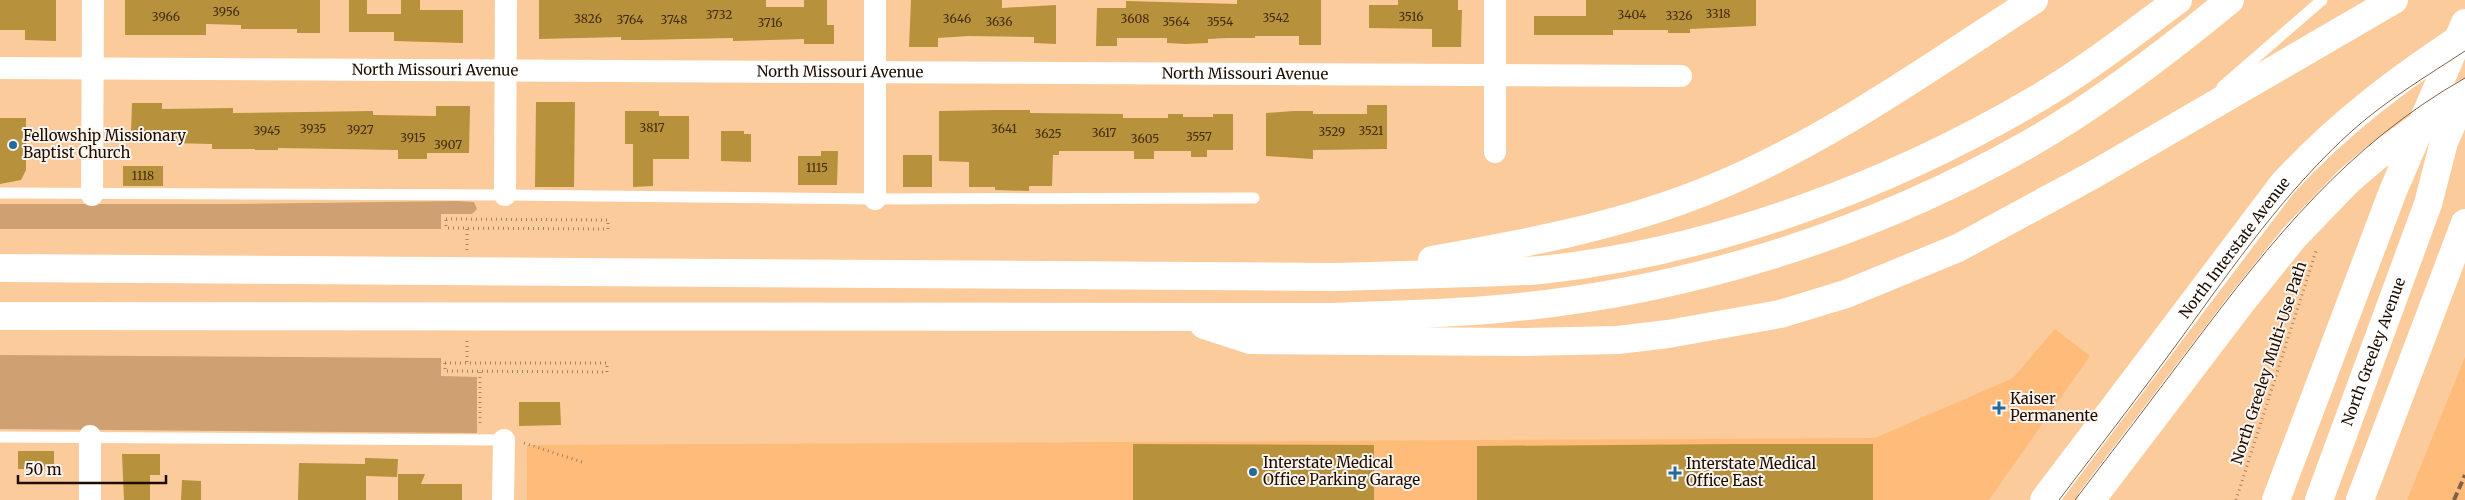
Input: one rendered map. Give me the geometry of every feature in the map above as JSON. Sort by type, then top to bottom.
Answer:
[{"type":"main road","points":[[1336,277],[1547,239],[1598,227],[1667,206],[1711,189],[1762,166],[1842,122],[2034,0]]},
{"type":"main road","points":[[0,268],[1336,277],[1539,270],[1605,261],[1679,245],[1813,205],[1896,172],[1992,125],[2043,96],[2103,56],[2178,0]]},
{"type":"main road","points":[[0,316],[1332,317],[1499,309],[1561,301],[1664,283],[1792,248],[1860,224],[1950,185],[2028,144],[2075,115],[2150,63],[2230,0]]},
{"type":"main road","points":[[1179,317],[1250,340],[1524,342],[1618,340],[1668,334],[1780,314],[1846,294],[1958,248],[2022,215],[2394,0]]},
{"type":"main road","points":[[2276,500],[2393,191],[2465,23]]},
{"type":"main road","name":"North Interstate Avenue","points":[[2044,500],[2283,184],[2318,147],[2376,96],[2465,35]]},
{"type":"main road","points":[[2091,500],[2294,237],[2349,180],[2375,158],[2465,94]]},
{"type":"main road","name":"North Greeley Avenue","points":[[2319,500],[2428,204],[2444,142],[2465,94]]},
{"type":"main road","name":"North Greeley Avenue","points":[[2428,204],[2465,142]]},
{"type":"main road","points":[[2360,500],[2465,223]]},
{"type":"street","points":[[92,194],[94,0]]},
{"type":"street","points":[[505,194],[506,0]]},
{"type":"street","points":[[875,0],[875,199]]},
{"type":"street","points":[[1495,0],[1495,152]]},
{"type":"street","name":"North Missouri Avenue","points":[[0,68],[1681,76]]},
{"type":"street","points":[[90,436],[90,500]]},
{"type":"street","points":[[503,500],[504,440]]},
{"type":"lane","points":[[2169,131],[2265,51],[2322,0]]},
{"type":"lane","points":[[0,193],[505,194],[875,199],[1254,198]]},
{"type":"lane","points":[[0,437],[90,436],[504,440]]},
{"type":"path","points":[[446,219],[608,220],[608,229],[467,228],[446,228],[446,219]]},
{"type":"path","name":"North Greeley Multi-Use Path","points":[[2236,500],[2319,241]]},
{"type":"path","points":[[445,362],[607,363],[607,372],[480,372],[445,371],[445,362]]},
{"type":"path","points":[[480,372],[481,441]]},
{"type":"path","points":[[504,440],[537,447],[582,462]]},
{"type":"shaded area","points":[[474,202],[477,209],[472,214],[441,214],[441,229],[0,229],[0,204],[230,204]]},
{"type":"shaded area","name":"Kaiser Permanente","points":[[2055,329],[2090,356],[1989,500],[527,500],[527,445],[1875,438],[2013,378]]},
{"type":"shaded area","points":[[0,355],[441,358],[441,376],[477,377],[477,433],[0,429]]},
{"type":"shaded area","points":[[2465,357],[2465,500],[2407,500]]},
{"type":"building","points":[[0,0],[56,0],[56,41],[25,40],[25,30],[0,30]]},
{"type":"building","points":[[125,0],[320,0],[320,33],[297,33],[297,29],[241,29],[241,25],[206,24],[206,35],[125,35]]},
{"type":"building","points":[[349,0],[367,0],[367,14],[401,14],[401,0],[420,0],[420,10],[463,10],[463,43],[394,41],[394,32],[349,32]]},
{"type":"building","points":[[539,0],[766,0],[766,7],[804,7],[804,0],[827,0],[827,25],[834,25],[834,44],[804,44],[804,39],[733,41],[733,38],[621,40],[621,37],[539,39]]},
{"type":"building","points":[[911,0],[1002,0],[1002,8],[1056,5],[1056,44],[1034,43],[1034,37],[968,36],[938,38],[938,47],[909,47]]},
{"type":"building","points":[[1237,0],[1321,0],[1321,45],[1299,45],[1299,36],[1255,36],[1255,38],[1208,39],[1208,43],[1185,44],[1167,43],[1167,38],[1117,38],[1117,46],[1096,46],[1097,8],[1126,8],[1126,1],[1237,4]]},
{"type":"building","points":[[1398,0],[1458,0],[1458,10],[1462,10],[1461,47],[1432,47],[1432,29],[1369,28],[1369,5],[1398,5]]},
{"type":"building","points":[[1586,0],[1756,0],[1756,26],[1690,29],[1690,33],[1668,33],[1668,30],[1613,30],[1613,35],[1534,35],[1534,16],[1586,16]]},
{"type":"building","points":[[536,102],[575,102],[574,187],[535,187]]},
{"type":"building","points":[[132,103],[162,103],[162,109],[233,108],[233,113],[373,111],[373,115],[436,116],[436,106],[470,106],[469,153],[427,153],[427,159],[398,159],[398,150],[212,149],[212,144],[171,143],[171,135],[131,134]]},
{"type":"building","points":[[1367,105],[1387,105],[1387,149],[1313,150],[1313,159],[1266,156],[1266,113],[1313,111],[1313,114],[1367,114]]},
{"type":"building","points":[[1030,110],[1030,113],[1123,114],[1123,118],[1168,118],[1168,114],[1183,114],[1183,117],[1213,117],[1213,114],[1233,114],[1233,150],[1207,150],[1207,157],[1191,157],[1191,151],[1154,151],[1154,159],[1134,159],[1134,151],[1059,151],[1059,155],[1053,155],[1052,186],[1029,186],[1029,191],[995,190],[995,187],[969,187],[969,162],[939,161],[939,111]]},
{"type":"building","points":[[625,111],[659,111],[659,116],[689,116],[689,159],[653,159],[653,186],[633,187],[633,144],[625,144]]},
{"type":"building","name":"Fellowship Missionary Baptist Church","points":[[0,118],[26,118],[26,170],[21,180],[0,184]]},
{"type":"building","points":[[721,131],[744,131],[744,134],[751,134],[751,162],[721,161]]},
{"type":"building","points":[[821,151],[838,151],[837,185],[798,185],[798,156],[821,156]]},
{"type":"building","points":[[903,155],[932,155],[932,187],[903,187]]},
{"type":"building","points":[[123,166],[163,166],[163,186],[123,186]]},
{"type":"building","points":[[519,402],[560,402],[561,425],[519,426]]},
{"type":"building","name":"Interstate Medical Office Parking Garage","points":[[1133,444],[1374,445],[1374,500],[1133,500]]},
{"type":"building","name":"Interstate Medical Office East","points":[[1873,444],[1873,500],[1477,500],[1477,446]]},
{"type":"building","points":[[18,451],[54,451],[54,469],[18,469]]},
{"type":"building","points":[[122,454],[160,454],[160,475],[150,475],[150,500],[124,500]]},
{"type":"building","points":[[365,458],[398,459],[397,477],[366,476],[366,500],[298,500],[299,463],[365,464]]},
{"type":"building","points":[[398,474],[425,474],[421,484],[462,484],[462,500],[398,500]]},
{"type":"building","points":[[182,480],[201,481],[201,500],[181,500]]},
{"type":"tram line","points":[[2059,500],[2152,378],[2242,255],[2305,177],[2366,119],[2408,88],[2465,51]]},
{"type":"tram line","points":[[2075,500],[2222,307],[2282,232],[2314,197],[2384,133],[2423,104],[2465,78]]},
{"type":"railway","points":[[2454,500],[2465,475]]},
{"type":"place","name":"Fellowship Missionary Baptist Church","points":[[13,145]]},
{"type":"place","name":"Kaiser Permanente","points":[[1999,408]]},
{"type":"place","name":"Interstate Medical Office Parking Garage","points":[[1253,472]]},
{"type":"place","name":"Interstate Medical Office East","points":[[1675,473]]}]
